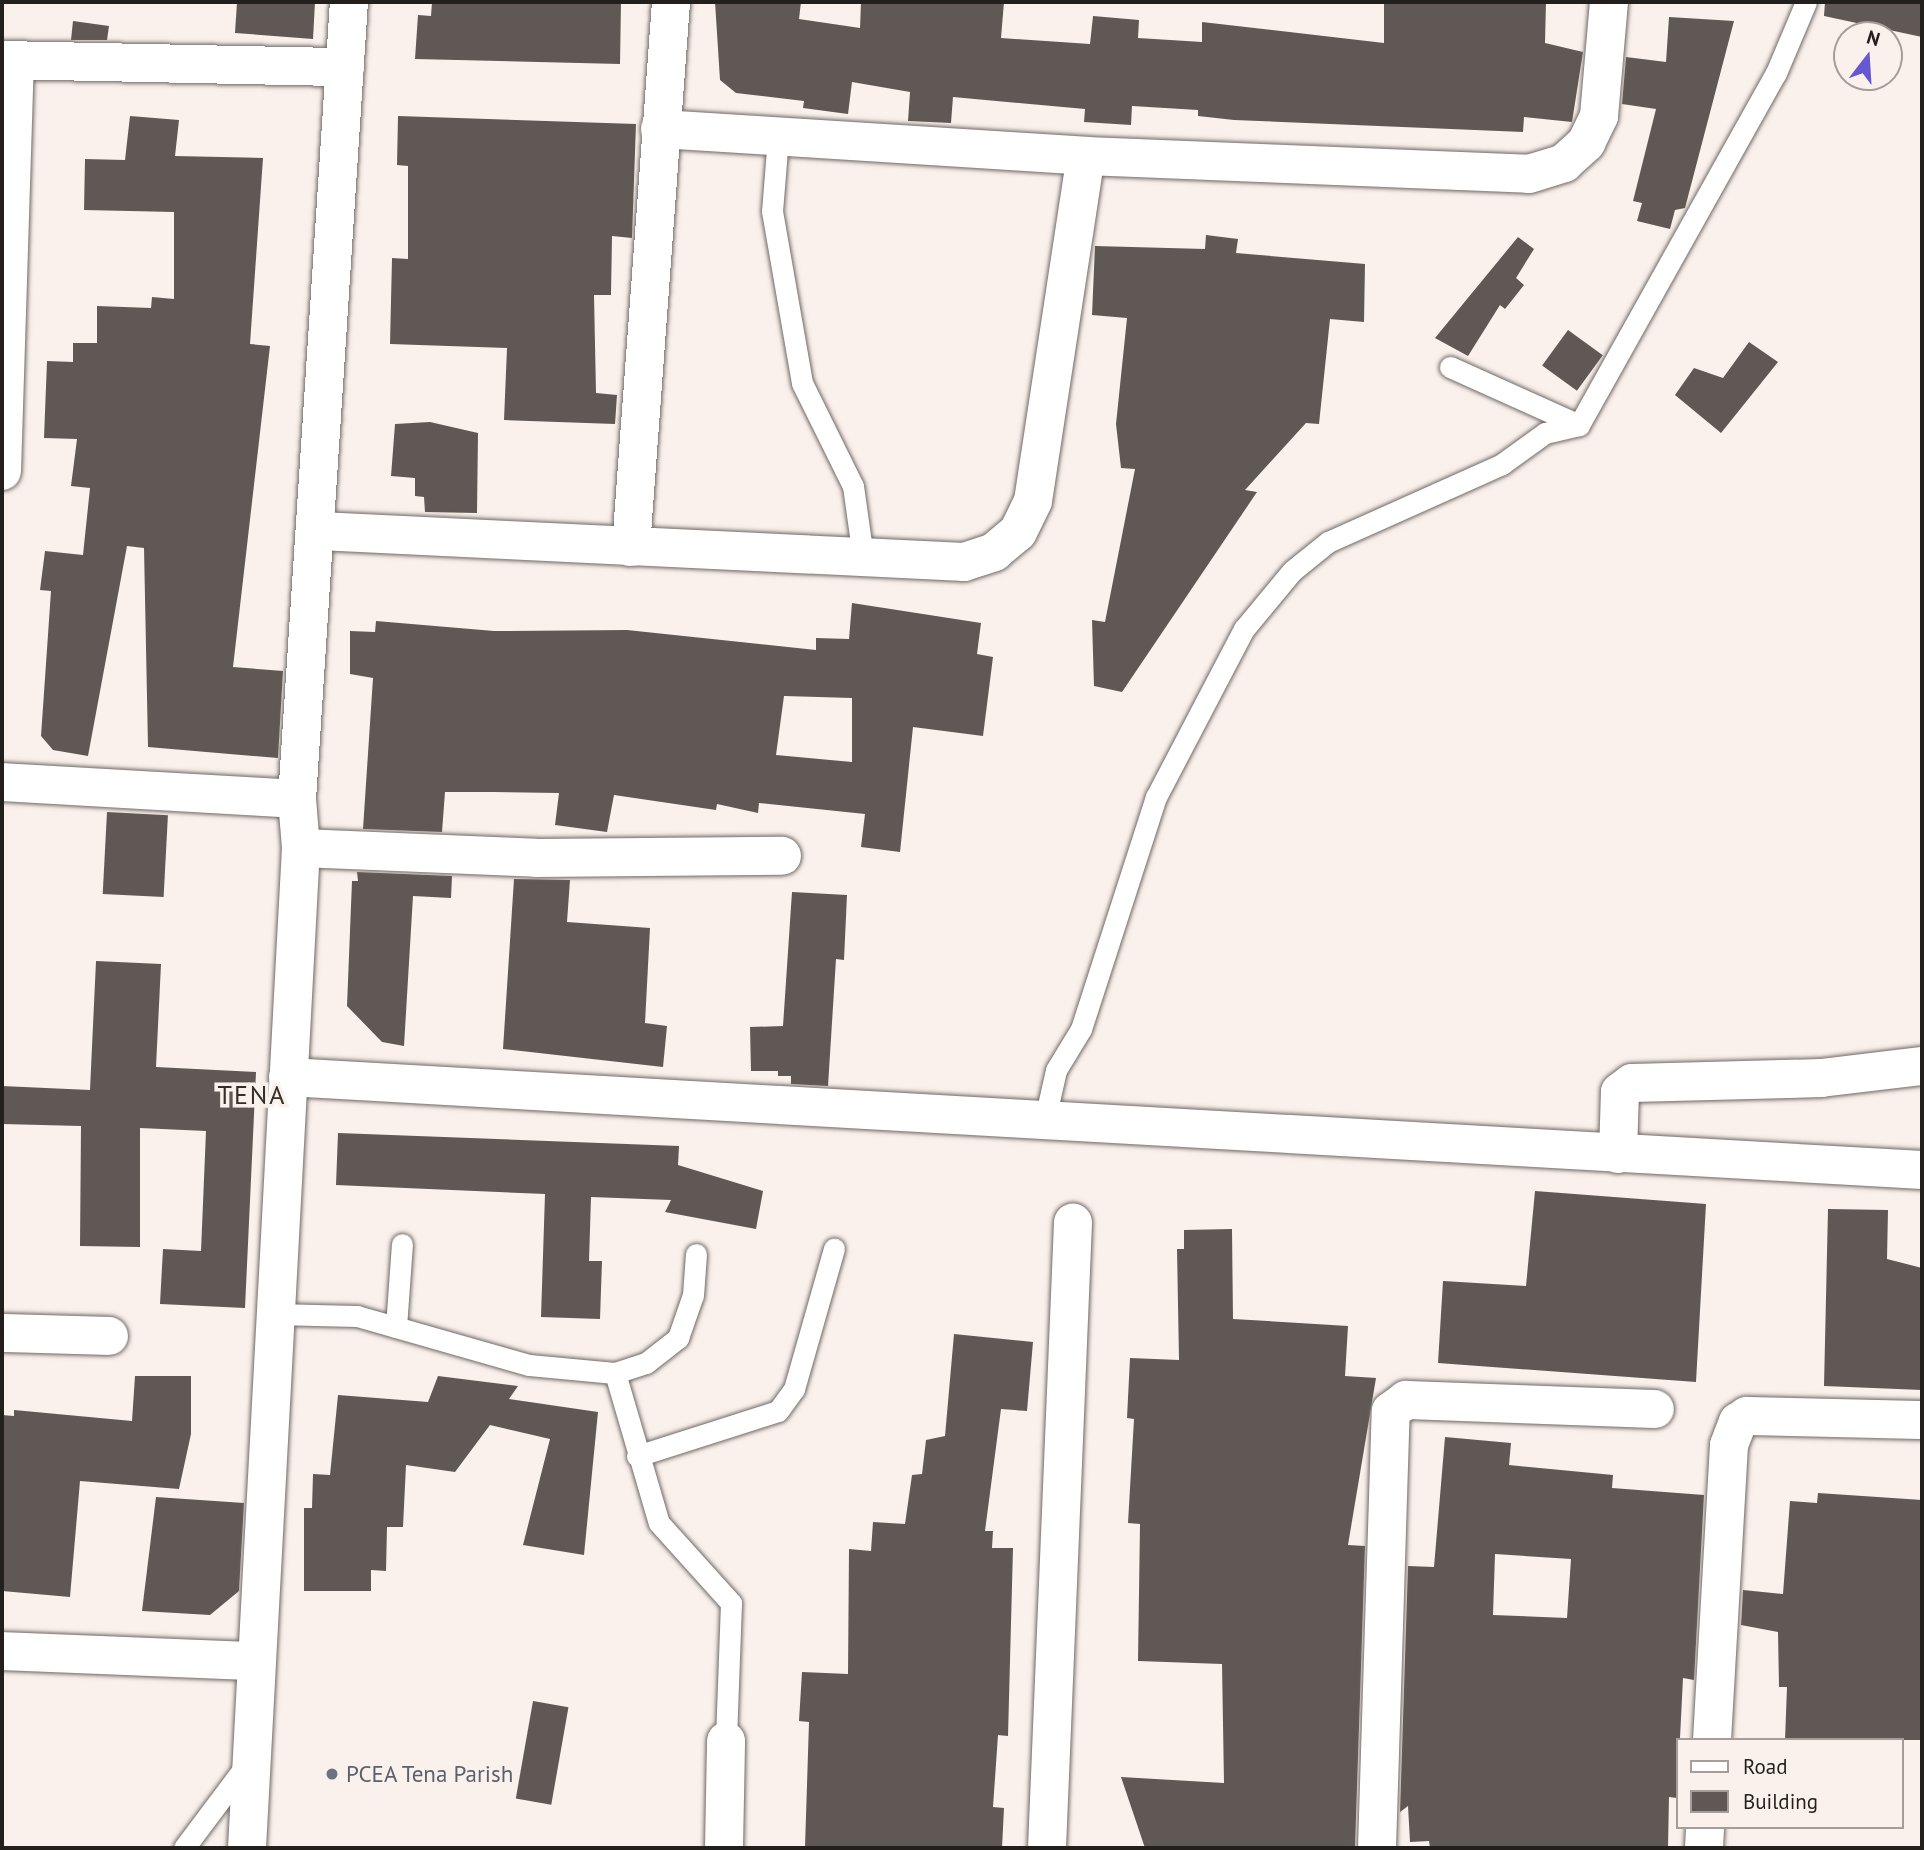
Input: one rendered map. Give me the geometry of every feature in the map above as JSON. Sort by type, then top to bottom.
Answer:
[{"type":"street","points":[[247,1848],[247,1764],[256,1661],[301,848],[297,799],[319,531],[349,2]]},
{"type":"street","points":[[631,547],[671,2]]},
{"type":"street","points":[[660,129],[1086,156],[1529,174],[1564,163],[1586,143],[1599,116],[1608,2]]},
{"type":"street","points":[[2,471],[8,61],[345,67]]},
{"type":"street","points":[[319,531],[964,562],[994,552],[1018,532],[1033,501],[1086,156]]},
{"type":"street","points":[[2,782],[297,799]]},
{"type":"street","points":[[301,848],[536,858],[782,856]]},
{"type":"street","points":[[1618,1154],[1620,1092],[1632,1083],[1821,1078],[1922,1066]]},
{"type":"street","points":[[288,1077],[1044,1123],[1922,1170]]},
{"type":"street","points":[[1047,1848],[1073,1223]]},
{"type":"street","points":[[2,1333],[108,1336]]},
{"type":"street","points":[[1377,1848],[1391,1411],[1406,1400],[1655,1409]]},
{"type":"street","points":[[1712,1738],[1729,1445],[1738,1422],[1747,1416],[1922,1420]]},
{"type":"street","points":[[2,1651],[256,1661]]},
{"type":"street","points":[[723,1848],[726,1741]]},
{"type":"street","points":[[1704,1848],[1705,1829]]},
{"type":"lane","points":[[1044,1123],[1056,1070],[1081,1029],[1156,797],[1244,629],[1292,571],[1328,541],[1502,464],[1545,433],[1579,425],[1776,73],[1806,2]]},
{"type":"lane","points":[[778,136],[772,211],[799,370],[853,486],[863,557]]},
{"type":"lane","points":[[1450,367],[1579,425]]},
{"type":"lane","points":[[396,1327],[402,1244]]},
{"type":"lane","points":[[637,1455],[778,1411],[794,1389],[834,1249]]},
{"type":"lane","points":[[274,1314],[357,1316],[529,1365],[615,1373],[646,1363],[678,1338],[694,1295],[696,1254]]},
{"type":"lane","points":[[615,1373],[659,1523],[731,1603],[726,1741]]},
{"type":"lane","points":[[184,1848],[247,1764]]},
{"type":"building","points":[[237,2],[315,2],[313,39],[235,33]]},
{"type":"building","points":[[432,2],[621,2],[620,64],[415,59],[418,15],[431,16]]},
{"type":"building","points":[[715,2],[801,2],[799,19],[860,28],[861,2],[1004,2],[1001,38],[1090,44],[1093,16],[1139,20],[1138,38],[1202,42],[1202,22],[1384,43],[1384,2],[1546,2],[1545,43],[1583,52],[1572,122],[1524,117],[1523,132],[1234,120],[1198,116],[1198,110],[1132,106],[1131,125],[1084,122],[1085,109],[953,97],[951,123],[908,121],[910,92],[852,82],[848,114],[803,108],[804,101],[736,93],[720,80]]},
{"type":"building","points":[[1825,2],[1922,2],[1922,37],[1903,33],[1903,21],[1847,21],[1824,16]]},
{"type":"building","points":[[1669,17],[1734,21],[1685,208],[1675,210],[1670,229],[1637,221],[1642,203],[1633,201],[1656,109],[1622,104],[1626,57],[1666,62]]},
{"type":"building","points":[[73,21],[109,26],[107,40],[71,40]]},
{"type":"building","points":[[130,116],[179,120],[175,156],[263,158],[250,344],[270,346],[233,667],[283,671],[278,758],[148,747],[144,548],[127,546],[88,756],[53,750],[41,736],[51,591],[40,590],[45,551],[83,555],[90,488],[71,486],[77,439],[44,438],[47,361],[73,362],[73,343],[97,343],[97,306],[151,308],[152,297],[174,299],[174,212],[84,210],[85,159],[125,160]]},
{"type":"building","points":[[398,116],[636,124],[632,238],[612,236],[611,295],[594,295],[596,393],[617,395],[615,424],[504,420],[507,348],[390,344],[392,258],[408,259],[408,166],[397,165]]},
{"type":"building","points":[[1206,235],[1238,239],[1236,253],[1365,264],[1364,322],[1330,319],[1319,424],[1306,423],[1245,490],[1257,492],[1122,692],[1094,686],[1092,620],[1105,622],[1135,469],[1121,468],[1116,424],[1127,318],[1092,315],[1095,246],[1205,249]]},
{"type":"building","points":[[1518,237],[1534,249],[1516,278],[1524,285],[1505,309],[1500,305],[1468,356],[1435,338]]},
{"type":"building","points":[[1568,330],[1603,355],[1577,391],[1542,366]]},
{"type":"building","points":[[1749,342],[1778,362],[1721,433],[1675,395],[1694,368],[1723,378]]},
{"type":"building","points":[[430,422],[478,433],[477,513],[425,512],[424,497],[415,496],[415,478],[391,476],[395,424]]},
{"type":"building","points":[[852,603],[981,623],[977,654],[993,657],[983,736],[913,727],[900,852],[861,847],[865,814],[759,803],[758,813],[717,804],[716,810],[614,795],[607,832],[555,825],[559,793],[493,792],[445,792],[442,832],[363,829],[373,678],[350,674],[350,631],[375,632],[376,621],[494,631],[627,630],[816,650],[816,638],[849,639]],"holes":[[[784,696],[852,698],[852,762],[776,755]]]},
{"type":"building","points":[[107,812],[168,815],[164,897],[103,894]]},
{"type":"building","points":[[357,872],[452,876],[451,898],[413,896],[404,1046],[382,1042],[347,1006],[352,881],[358,881]]},
{"type":"building","points":[[514,879],[570,880],[567,922],[650,928],[645,1023],[667,1026],[663,1067],[503,1049]]},
{"type":"building","points":[[792,892],[847,895],[844,960],[836,959],[828,1086],[791,1084],[791,1076],[778,1076],[778,1071],[751,1071],[750,1027],[783,1026]]},
{"type":"building","points":[[96,961],[161,964],[156,1067],[256,1072],[245,1308],[160,1304],[163,1249],[201,1251],[206,1131],[140,1128],[140,1247],[80,1246],[81,1126],[2,1124],[2,1086],[90,1090]]},
{"type":"building","points":[[338,1133],[679,1146],[678,1165],[763,1191],[756,1229],[665,1212],[671,1200],[591,1197],[589,1261],[602,1261],[600,1319],[541,1317],[545,1194],[336,1185]]},
{"type":"building","points":[[1535,1191],[1706,1204],[1696,1382],[1438,1363],[1443,1281],[1526,1286]]},
{"type":"building","points":[[1828,1209],[1888,1210],[1887,1259],[1922,1268],[1922,1390],[1824,1386]]},
{"type":"building","points":[[1232,1229],[1233,1319],[1348,1326],[1345,1376],[1376,1378],[1348,1545],[1365,1546],[1355,1848],[1145,1848],[1121,1777],[1224,1783],[1222,1664],[1138,1661],[1140,1524],[1128,1523],[1134,1419],[1127,1418],[1130,1358],[1179,1360],[1177,1249],[1184,1249],[1184,1230]]},
{"type":"building","points":[[954,1334],[1033,1342],[1027,1411],[1001,1409],[985,1531],[993,1531],[992,1548],[1013,1548],[1008,1736],[998,1735],[993,1807],[1004,1808],[1002,1848],[805,1847],[809,1722],[799,1721],[802,1672],[848,1674],[849,1549],[871,1551],[873,1522],[905,1524],[912,1475],[922,1474],[926,1440],[945,1436]]},
{"type":"building","points":[[135,1376],[191,1376],[191,1434],[179,1489],[80,1481],[70,1597],[2,1591],[2,1415],[14,1416],[14,1410],[132,1421]]},
{"type":"building","points":[[438,1376],[518,1386],[509,1399],[598,1412],[584,1555],[523,1545],[550,1439],[490,1425],[455,1472],[406,1465],[403,1527],[387,1527],[386,1571],[371,1570],[371,1591],[304,1591],[304,1508],[312,1508],[313,1474],[330,1475],[338,1395],[428,1402]]},
{"type":"building","points":[[1445,1437],[1511,1443],[1509,1465],[1613,1475],[1612,1488],[1704,1495],[1694,1680],[1683,1678],[1680,1738],[1675,1738],[1675,1798],[1669,1797],[1668,1848],[1430,1848],[1429,1841],[1410,1842],[1408,1806],[1400,1812],[1408,1566],[1434,1567]],"holes":[[[1495,1554],[1571,1559],[1567,1618],[1493,1615]]]},
{"type":"building","points":[[1818,1493],[1922,1500],[1922,1740],[1785,1738],[1787,1687],[1779,1687],[1778,1632],[1741,1625],[1743,1590],[1783,1594],[1790,1501],[1817,1503]]},
{"type":"building","points":[[156,1497],[244,1503],[239,1591],[210,1615],[142,1611]]},
{"type":"building","points":[[533,1701],[568,1707],[551,1805],[516,1798]]},
{"type":"place","name":"PCEA Tena Parish","points":[[332,1774]]},
{"type":"district","name":"TENA","points":[[252,1095]]}]
